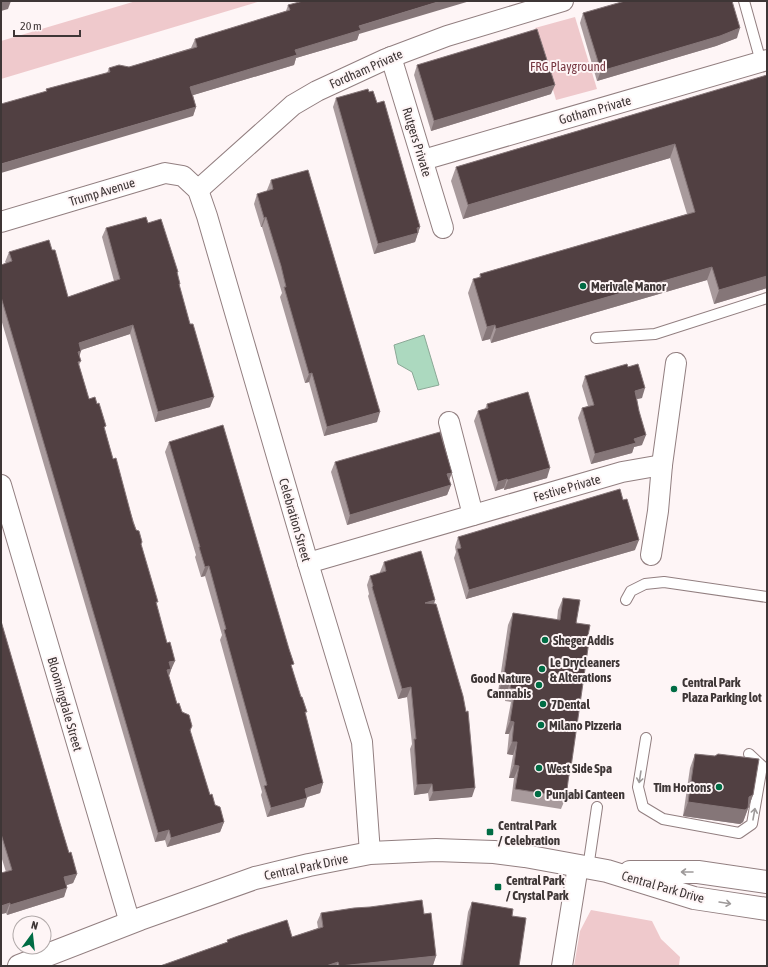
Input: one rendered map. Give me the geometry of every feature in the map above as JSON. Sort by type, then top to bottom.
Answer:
[{"type":"street","name":"Fordham Private","points":[[198,190],[293,105],[317,92],[391,57],[446,36],[563,1]]},
{"type":"street","name":"Rutgers Private","points":[[391,57],[443,228]]},
{"type":"street","name":"Gotham Private","points":[[423,160],[764,61]]},
{"type":"street","name":"Trump Avenue","points":[[1,222],[165,173],[183,176],[198,190]]},
{"type":"street","name":"Celebration Street","points":[[198,190],[207,216],[308,563],[362,742],[370,853]]},
{"type":"street","points":[[651,555],[658,511],[662,465],[676,363]]},
{"type":"street","points":[[449,422],[472,515]]},
{"type":"street","name":"Festive Private","points":[[308,563],[622,472],[662,465]]},
{"type":"street","name":"Bloomingdale Street","points":[[1,485],[130,923]]},
{"type":"street","name":"Central Park Drive","points":[[19,966],[130,923],[255,878],[309,865],[370,853],[436,850],[494,852],[550,860],[591,869],[694,898],[767,909]]},
{"type":"street","points":[[562,966],[591,869]]},
{"type":"street","name":"Central Park Drive","points":[[591,869],[698,872],[767,882]]},
{"type":"lane","points":[[744,1],[764,61]]},
{"type":"lane","points":[[596,338],[655,334],[767,298]]},
{"type":"lane","points":[[626,600],[631,590],[645,584],[664,582],[767,598]]},
{"type":"lane","points":[[646,738],[638,787],[643,807],[663,819],[739,833],[752,824],[762,766],[749,754]]},
{"type":"lane","points":[[591,869],[597,807]]},
{"type":"green space","points":[[136,1],[261,1],[1,79],[1,41]]},
{"type":"green space","name":"FRG Playground","points":[[575,17],[597,89],[556,100],[535,28]]},
{"type":"green space","points":[[591,910],[652,921],[661,939],[680,957],[679,966],[574,966],[580,931]]},
{"type":"shaded area","points":[[424,335],[439,385],[418,390],[412,372],[398,364],[394,345]]},
{"type":"building","points":[[303,1],[441,1],[359,26],[361,30],[295,50],[297,55],[190,87],[196,107],[1,164],[1,104],[47,91],[46,89],[110,72],[109,68],[119,65],[129,67],[197,47],[195,39],[290,10],[288,5]]},
{"type":"building","points":[[625,1],[732,1],[740,28],[720,36],[601,71],[583,13]]},
{"type":"building","points":[[537,29],[555,85],[434,121],[417,65]]},
{"type":"building","points":[[767,75],[767,276],[719,290],[712,267],[496,329],[495,325],[487,327],[473,279],[481,277],[480,274],[695,212],[675,144],[468,205],[456,167]]},
{"type":"building","points":[[368,89],[369,92],[373,91],[377,103],[384,101],[420,227],[417,228],[418,233],[378,244],[336,98]]},
{"type":"building","points":[[308,170],[380,412],[327,427],[312,373],[309,374],[284,287],[286,287],[281,266],[266,217],[264,218],[257,194],[273,189],[271,180]]},
{"type":"building","points":[[146,217],[148,223],[161,219],[178,272],[179,284],[190,324],[193,324],[214,397],[158,412],[133,325],[79,343],[81,351],[78,352],[81,361],[78,362],[89,399],[95,397],[97,404],[99,403],[106,426],[104,427],[113,459],[116,458],[133,522],[136,530],[139,531],[142,542],[141,544],[158,602],[156,602],[167,643],[170,642],[175,661],[169,662],[171,669],[167,670],[177,704],[179,703],[182,712],[189,715],[192,726],[190,730],[210,795],[212,794],[215,805],[220,807],[224,822],[171,838],[169,830],[158,833],[1,297],[1,265],[12,261],[9,252],[49,240],[52,250],[55,250],[68,297],[120,279],[106,228]]},
{"type":"building","points":[[627,364],[628,367],[638,364],[645,388],[635,391],[646,435],[634,439],[636,443],[595,454],[582,408],[594,405],[585,376]]},
{"type":"building","points":[[528,392],[550,468],[498,482],[478,411],[488,408],[487,404]]},
{"type":"building","points":[[223,425],[294,664],[291,665],[307,712],[305,712],[323,783],[305,789],[307,798],[271,808],[264,786],[267,785],[224,630],[226,629],[209,566],[205,567],[169,442]]},
{"type":"building","points":[[440,432],[452,473],[447,474],[451,485],[350,515],[335,462]]},
{"type":"building","points":[[620,489],[623,500],[627,499],[639,540],[469,590],[457,549],[461,548],[458,537]]},
{"type":"building","points":[[421,551],[435,600],[425,603],[436,604],[463,696],[466,712],[468,711],[475,788],[433,792],[432,784],[417,785],[414,739],[416,739],[411,687],[402,689],[370,576],[386,571],[384,562]]},
{"type":"building","points":[[563,598],[580,600],[576,623],[590,625],[587,641],[589,641],[566,797],[515,789],[519,766],[514,765],[517,742],[512,742],[514,722],[510,721],[515,689],[510,688],[511,681],[503,680],[513,613],[560,620]]},
{"type":"building","points":[[1,621],[59,820],[69,853],[71,852],[77,874],[64,877],[67,888],[10,905],[10,903],[1,906],[1,873],[12,870],[1,834]]},
{"type":"building","name":"Tim Hortons","points":[[695,754],[715,756],[718,754],[759,759],[753,795],[749,797],[748,808],[745,810],[688,802]]},
{"type":"building","points":[[422,900],[424,914],[431,913],[436,956],[340,966],[338,962],[326,966],[160,966],[228,942],[227,940],[238,936],[287,920],[292,937],[323,927],[321,913]]},
{"type":"building","points":[[472,902],[513,909],[512,916],[526,918],[519,966],[462,966]]},
{"type":"place","name":"Merivale Manor","points":[[583,286]]},
{"type":"place","name":"Sheger Addis","points":[[545,640]]},
{"type":"place","name":"Le Drycleaners & Alterations","points":[[542,669]]},
{"type":"place","name":"Good Nature Cannabis","points":[[539,685]]},
{"type":"place","name":"Central Park Plaza Parking lot","points":[[674,689]]},
{"type":"place","name":"7Dental","points":[[543,704]]},
{"type":"place","name":"Milano Pizzeria","points":[[541,725]]},
{"type":"place","name":"West Side Spa","points":[[539,768]]},
{"type":"place","name":"Tim Hortons","points":[[719,787]]},
{"type":"place","name":"Punjabi Canteen","points":[[538,794]]},
{"type":"place","name":"Central Park / Celebration","points":[[490,832]]},
{"type":"place","name":"Central Park / Crystal Park","points":[[498,887]]}]
